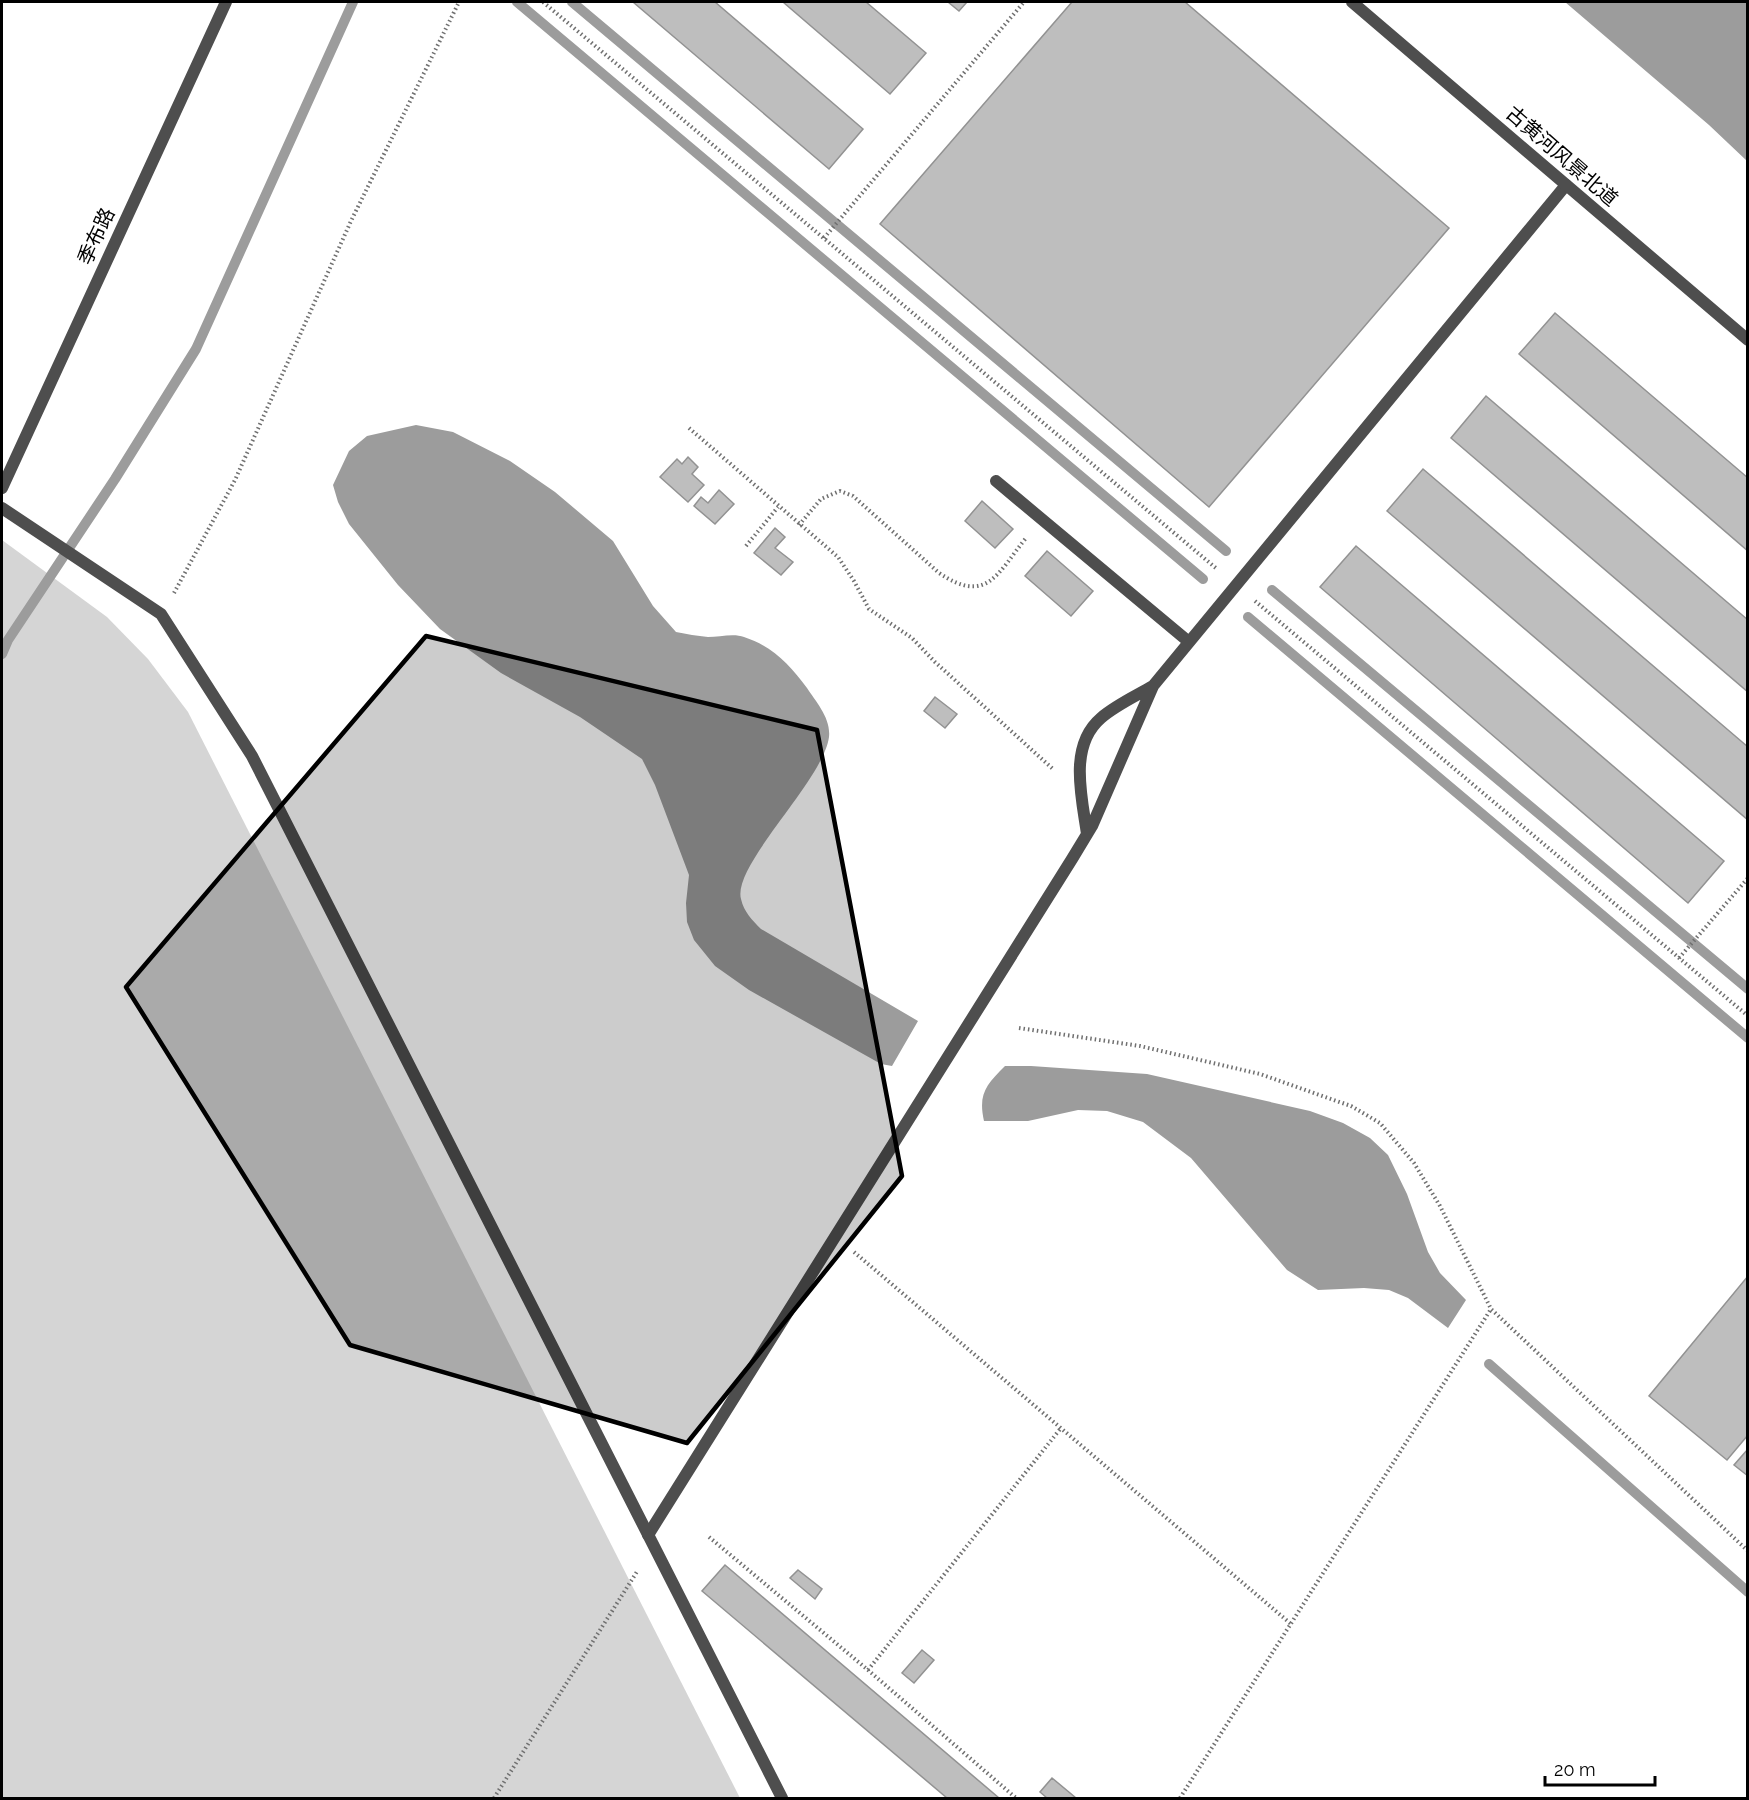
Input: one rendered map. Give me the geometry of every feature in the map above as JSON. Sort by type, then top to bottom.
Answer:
[{"type":"street","name":"季布路","points":[[2,488],[226,2]]},
{"type":"street","name":"古黄河风景北道","points":[[1352,2],[1748,340]]},
{"type":"street","points":[[650,1541],[835,1236],[1087,834],[1153,686],[1566,185]]},
{"type":"street","points":[[996,481],[1189,642]]},
{"type":"street","points":[[2,508],[161,614],[252,756],[782,1798]]},
{"type":"street","points":[[1087,834],[1082,794],[1081,755],[1086,737],[1099,719],[1153,686]]},
{"type":"path","points":[[161,614],[184,577],[235,480],[351,221],[459,2]]},
{"type":"path","points":[[543,2],[825,236],[1236,586],[1748,1016]]},
{"type":"path","points":[[825,236],[1024,2]]},
{"type":"path","points":[[689,428],[838,557],[869,609],[912,638],[935,662],[1082,794]]},
{"type":"path","points":[[799,525],[821,499],[840,491],[853,496],[939,573],[951,581],[974,588],[988,584],[1042,519]]},
{"type":"path","points":[[746,546],[778,507]]},
{"type":"path","points":[[1679,958],[1748,879]]},
{"type":"path","points":[[1019,1028],[1140,1046],[1260,1074],[1351,1106],[1380,1124],[1414,1163],[1440,1206],[1491,1309],[1748,1551]]},
{"type":"path","points":[[835,1236],[1291,1624]]},
{"type":"path","points":[[1180,1798],[1491,1309]]},
{"type":"path","points":[[868,1670],[1061,1428]]},
{"type":"path","points":[[709,1538],[868,1670],[1016,1798]]},
{"type":"path","points":[[494,1798],[650,1541]]},
{"type":"highlighted area","points":[[426,636],[817,730],[902,1176],[687,1443],[350,1345],[126,987]]},
{"type":"shaded area","points":[[1565,2],[1747,2],[1747,161],[1709,125]]},
{"type":"shaded area","points":[[416,425],[453,432],[510,461],[555,492],[613,541],[653,606],[676,632],[708,637],[736,635],[754,641],[780,657],[807,688],[828,723],[829,737],[823,755],[811,776],[750,866],[742,884],[742,904],[761,929],[918,1021],[892,1066],[881,1064],[749,990],[715,966],[694,940],[687,922],[686,903],[689,875],[655,785],[642,759],[580,717],[501,673],[440,629],[398,585],[349,524],[338,502],[333,485],[349,451],[367,436]]},
{"type":"shaded area","points":[[2,540],[107,617],[148,659],[188,712],[740,1798],[2,1798]]},
{"type":"shaded area","points":[[1005,1066],[1147,1074],[1310,1111],[1343,1123],[1370,1138],[1388,1155],[1407,1194],[1428,1252],[1440,1273],[1466,1300],[1448,1328],[1408,1298],[1389,1290],[1364,1288],[1318,1290],[1287,1270],[1191,1158],[1143,1122],[1107,1111],[1078,1110],[1028,1121],[984,1121],[982,1104],[985,1091]]},
{"type":"building","points":[[633,2],[715,2],[863,129],[829,169]]},
{"type":"building","points":[[783,2],[866,2],[926,53],[890,94]]},
{"type":"building","points":[[948,2],[967,2],[959,11]]},
{"type":"building","points":[[1072,2],[1185,2],[1449,228],[1209,507],[880,224]]},
{"type":"building","points":[[1555,313],[1748,478],[1748,551],[1519,354]]},
{"type":"building","points":[[1486,396],[1748,620],[1748,692],[1451,438]]},
{"type":"building","points":[[688,457],[698,467],[692,474],[704,485],[688,502],[660,477],[677,459],[682,464]]},
{"type":"building","points":[[1423,469],[1748,747],[1748,820],[1387,511]]},
{"type":"building","points":[[719,490],[734,504],[715,524],[694,506],[701,497],[708,503]]},
{"type":"building","points":[[982,501],[1013,529],[995,548],[965,521]]},
{"type":"building","points":[[775,528],[785,537],[775,548],[793,562],[781,575],[754,553]]},
{"type":"building","points":[[1356,546],[1724,861],[1688,903],[1320,587]]},
{"type":"building","points":[[1047,551],[1093,591],[1071,616],[1025,576]]},
{"type":"building","points":[[935,697],[957,714],[945,728],[924,711]]},
{"type":"building","points":[[1748,1276],[1748,1435],[1727,1460],[1649,1396]]},
{"type":"building","points":[[1748,1449],[1748,1476],[1734,1465]]},
{"type":"building","points":[[725,1565],[999,1798],[947,1798],[702,1591]]},
{"type":"building","points":[[798,1570],[822,1589],[815,1599],[790,1578]]},
{"type":"building","points":[[922,1650],[934,1660],[914,1683],[902,1673]]},
{"type":"building","points":[[1052,1778],[1076,1798],[1047,1798],[1040,1792]]},
{"type":"waterway","points":[[2,654],[8,640],[115,479],[196,349],[353,2]]},
{"type":"waterway","points":[[517,2],[1203,579]]},
{"type":"waterway","points":[[572,2],[1226,551]]},
{"type":"waterway","points":[[1272,590],[1748,989]]},
{"type":"waterway","points":[[1248,617],[1748,1038]]},
{"type":"waterway","points":[[1489,1364],[1748,1592]]}]
